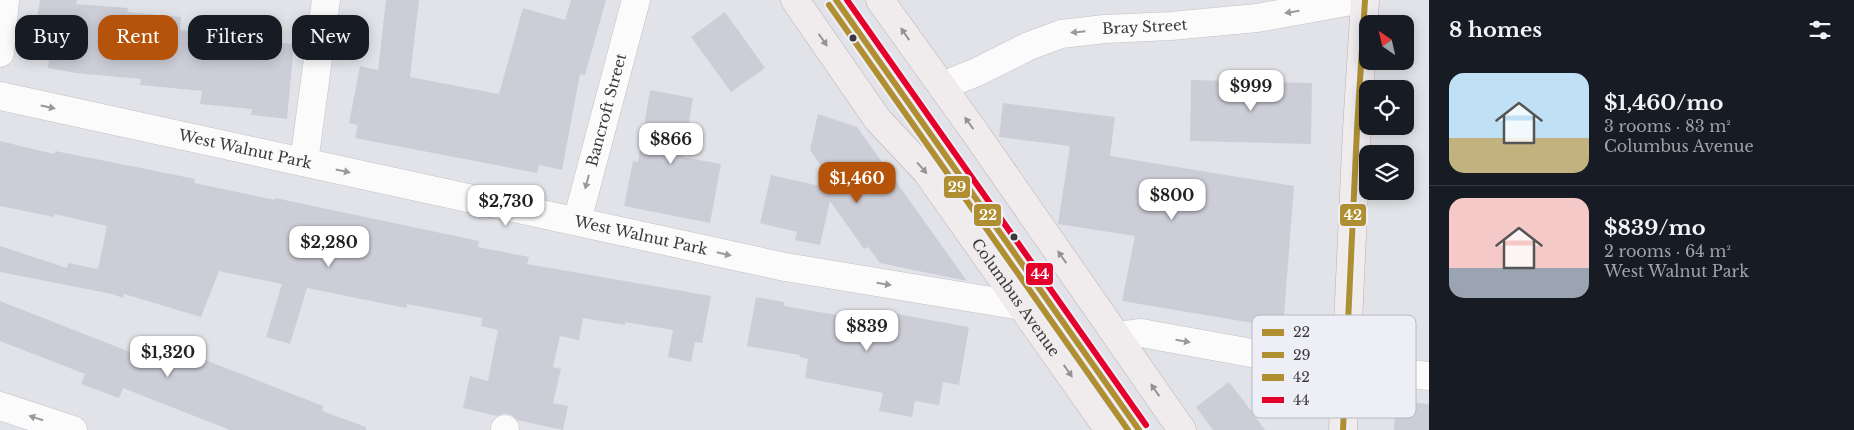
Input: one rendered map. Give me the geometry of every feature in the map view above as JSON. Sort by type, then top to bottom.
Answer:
[{"type":"main road","name":"Columbus Avenue","points":[[795,0],[878,120],[926,171],[1109,430]]},
{"type":"main road","points":[[880,0],[1182,430]]},
{"type":"main road","points":[[1348,315],[1365,0]]},
{"type":"street","points":[[0,52],[5,0]]},
{"type":"street","points":[[304,162],[326,0]]},
{"type":"street","name":"Bancroft Street","points":[[577,221],[636,0]]},
{"type":"street","name":"Bray Street","points":[[942,86],[977,72],[1029,46],[1061,34],[1257,18],[1357,0]]},
{"type":"street","name":"West Walnut Park","points":[[0,96],[785,267],[1022,306]]},
{"type":"street","points":[[1117,336],[1141,333],[1252,353]]},
{"type":"street","points":[[1416,375],[1429,376]]},
{"type":"street","points":[[0,406],[73,430]]},
{"type":"lane","name":"Columbus Avenue","points":[[836,0],[1139,430]]},
{"type":"building","points":[[40,0],[77,0],[76,4],[128,8],[127,12],[159,15],[98,15],[98,60],[178,60],[178,17],[181,17],[180,30],[188,31],[188,60],[282,60],[282,43],[292,44],[293,60],[287,119],[251,115],[252,109],[200,104],[202,91],[140,85],[141,79],[76,73],[48,68],[49,60],[88,60],[88,15],[38,15]]},
{"type":"building","points":[[386,0],[419,0],[410,77],[499,94],[523,8],[565,20],[571,0],[606,0],[585,75],[580,74],[562,170],[539,165],[537,173],[355,138],[358,125],[349,123],[360,66],[378,70]]},
{"type":"building","points":[[725,12],[765,68],[731,92],[691,37]]},
{"type":"building","points":[[1191,80],[1312,83],[1311,144],[1190,141]]},
{"type":"building","points":[[650,90],[693,98],[683,157],[721,164],[710,223],[624,206],[633,161],[638,162]]},
{"type":"building","points":[[1003,103],[1115,117],[1110,156],[1294,186],[1284,315],[1252,315],[1252,323],[1122,301],[1135,236],[1058,224],[1070,146],[999,137]]},
{"type":"building","points":[[818,114],[857,127],[967,281],[880,263],[868,247],[864,249],[830,201],[820,245],[795,240],[797,232],[760,223],[771,175],[838,190],[810,150]]},
{"type":"building","points":[[0,141],[54,154],[55,151],[195,179],[194,183],[479,241],[478,247],[529,257],[527,264],[711,296],[702,343],[695,342],[691,362],[668,357],[673,330],[625,322],[625,325],[583,318],[579,340],[560,336],[553,367],[561,369],[553,403],[568,406],[563,430],[517,420],[512,415],[505,413],[497,416],[463,408],[470,376],[488,381],[498,330],[481,326],[482,318],[407,304],[406,308],[307,288],[290,344],[266,337],[282,284],[219,271],[201,317],[124,294],[123,298],[112,294],[0,272],[0,246],[67,268],[68,263],[98,269],[107,226],[55,214],[54,217],[0,206]]},
{"type":"building","points":[[756,297],[784,302],[784,306],[895,325],[897,314],[969,327],[959,385],[943,382],[939,405],[915,401],[912,417],[879,411],[883,393],[805,378],[808,359],[799,357],[800,355],[747,346]]},
{"type":"building","points":[[0,301],[148,359],[154,340],[323,406],[322,411],[366,427],[366,430],[230,430],[123,388],[119,398],[81,384],[85,374],[0,341]]},
{"type":"building","points":[[1229,382],[1252,412],[1252,418],[1256,418],[1265,430],[1213,430],[1196,407]]},
{"type":"building","points":[[1416,403],[1429,404],[1429,430],[1394,430],[1395,418],[1416,418]]},
{"type":"transit line","name":"22","points":[[836,0],[1139,430]]},
{"type":"transit line","name":"44","points":[[847,0],[1146,425]]},
{"type":"transit line","name":"42","points":[[1348,315],[1365,0]]},
{"type":"transit line","name":"29","points":[[829,5],[1128,430]]},
{"type":"transit line","name":"42","points":[[1343,430],[1344,418]]}]
